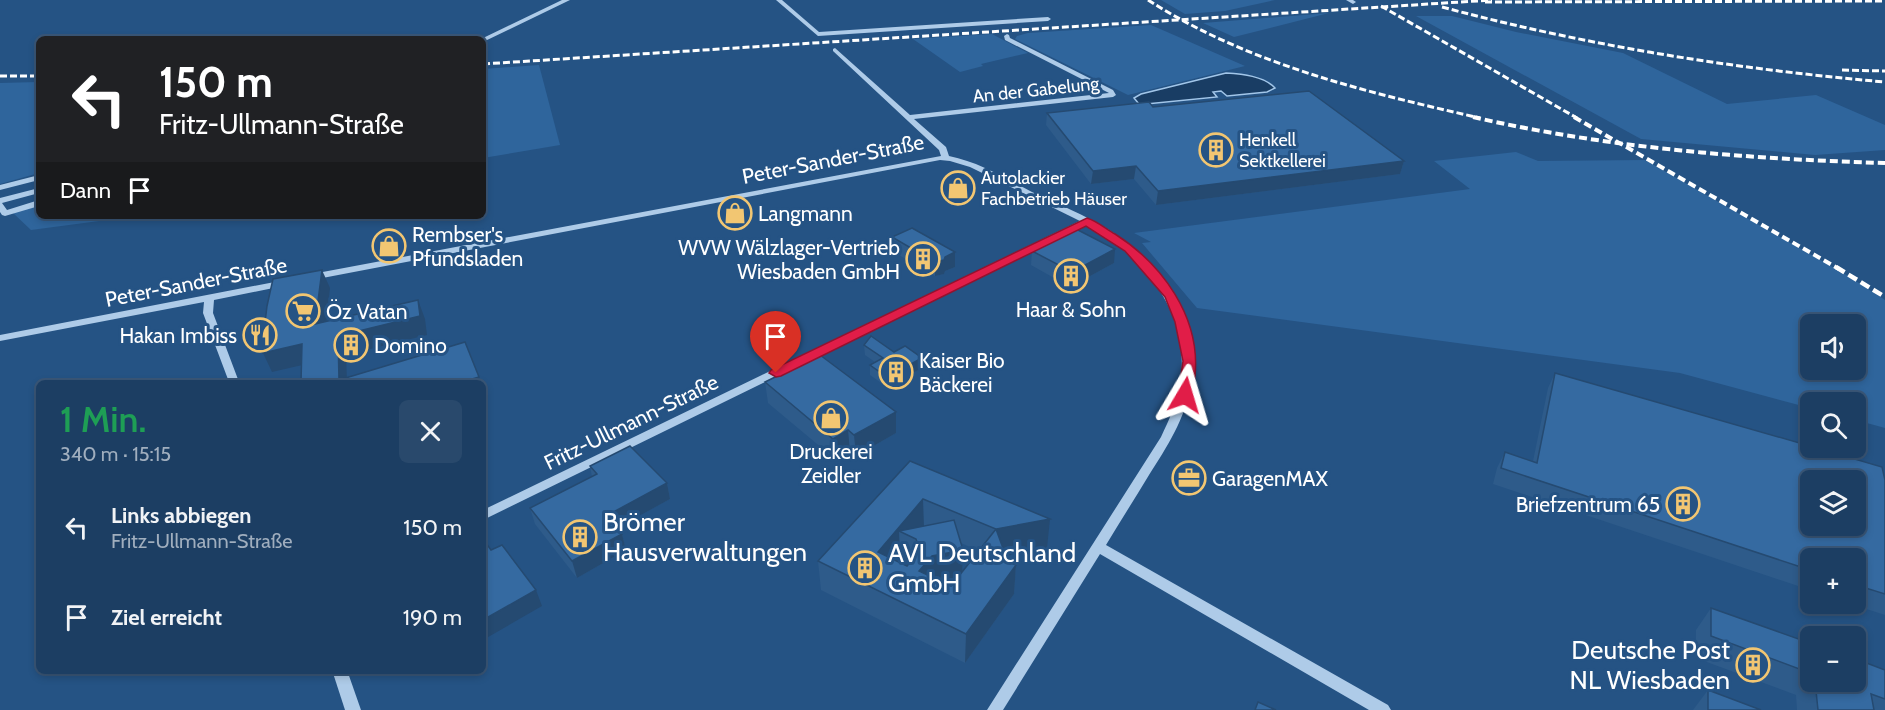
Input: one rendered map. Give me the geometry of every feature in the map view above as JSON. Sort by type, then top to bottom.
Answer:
[{"type":"street","points":[[486,39],[567,0]]},
{"type":"street","points":[[779,0],[818,34],[1048,19]]},
{"type":"street","name":"An der Gabelung","points":[[909,117],[1113,95],[1111,91],[1007,39],[1007,36]]},
{"type":"street","points":[[835,51],[943,149],[945,157]]},
{"type":"street","name":"Peter-Sander-Straße","points":[[0,338],[945,157],[962,162],[1087,221],[1129,249],[1164,288],[1178,311],[1190,361],[1185,395],[1177,420],[995,710]]},
{"type":"street","points":[[0,188],[36,178]]},
{"type":"street","points":[[2,206],[36,191]]},
{"type":"street","points":[[2,206],[36,203]]},
{"type":"street","name":"Fritz-Ullmann-Straße","points":[[486,514],[1087,221]]},
{"type":"street","points":[[209,297],[208,313],[233,380]]},
{"type":"street","points":[[1099,547],[1383,710]]},
{"type":"street","points":[[340,674],[353,710]]},
{"type":"shaded area","points":[[1161,0],[1275,0],[1225,11],[1185,14]]},
{"type":"shaded area","points":[[1329,13],[1234,37],[1203,23]]},
{"type":"shaded area","points":[[1416,16],[1452,16],[1516,32],[1623,53],[1727,104],[1816,95],[1885,125],[1885,150],[1815,155],[1641,139]]},
{"type":"shaded area","points":[[1151,25],[1245,66],[1128,95],[1015,39],[1017,36],[1028,33]]},
{"type":"shaded area","points":[[992,34],[1028,53],[981,64],[983,66],[960,72],[913,39]]},
{"type":"shaded area","points":[[539,65],[560,145],[486,157],[486,69]]},
{"type":"shaded area","points":[[1226,73],[1259,78],[1275,88],[1267,92],[1227,96],[1221,91],[1213,92],[1217,97],[1146,104],[1139,104],[1134,98],[1141,94]]},
{"type":"shaded area","points":[[36,82],[36,174],[0,184],[0,83]]},
{"type":"shaded area","points":[[1516,152],[1538,161],[1645,160],[1845,274],[1885,300],[1885,428],[1866,423],[1866,392],[1800,392],[1800,405],[1680,373],[1197,308],[1142,243],[1151,242],[1134,233],[1470,189],[1434,161]]},
{"type":"shaded area","points":[[36,206],[36,219],[114,219],[31,230],[12,212]]},
{"type":"building","name":"Henkell Sektkellerei","points":[[1309,91],[1404,161],[1158,191],[1136,166],[1093,171],[1047,113],[1149,102],[1153,107]]},
{"type":"building","points":[[912,228],[955,252],[945,257],[944,260],[935,262],[892,237]]},
{"type":"building","points":[[1076,229],[1115,249],[1072,272],[1032,251]]},
{"type":"building","points":[[322,270],[315,324],[418,300],[420,316],[338,336],[339,380],[301,380],[302,344],[263,353],[264,336],[267,335],[265,323],[267,306],[273,279]]},
{"type":"building","points":[[871,336],[894,352],[905,346],[922,358],[887,377],[870,365],[883,358],[864,345]]},
{"type":"building","points":[[465,342],[479,377],[469,380],[339,380]]},
{"type":"building","points":[[820,355],[896,412],[854,435],[848,430],[833,439],[765,382]]},
{"type":"building","name":"Briefzentrum 65","points":[[1555,373],[1800,443],[1800,458],[1851,458],[1882,467],[1885,480],[1885,594],[1866,588],[1866,548],[1800,548],[1800,567],[1501,468],[1505,452],[1537,463]]},
{"type":"building","points":[[630,446],[667,483],[606,516],[622,534],[572,561],[530,508],[597,474],[590,466]]},
{"type":"building","points":[[910,461],[1050,519],[996,529],[1008,562],[1016,565],[966,634],[818,561]],"holes":[[[923,499],[996,529],[951,586],[919,571],[932,556],[963,550],[954,520],[899,531],[916,539],[920,550],[907,566],[878,552]]]},
{"type":"building","points":[[486,543],[491,550],[502,545],[536,590],[486,618]]},
{"type":"building","points":[[1711,608],[1800,639],[1800,669],[1711,636]]},
{"type":"building","points":[[1866,663],[1885,670],[1885,699],[1871,694],[1874,710],[1818,710],[1816,692],[1866,692]]},
{"type":"building","points":[[1708,690],[1761,710],[1708,710]]},
{"type":"building","points":[[1258,702],[1276,710],[1255,710]]},
{"type":"railway","points":[[1148,0],[1182,20]]},
{"type":"railway","points":[[1383,7],[1492,0]]},
{"type":"railway","points":[[1485,2],[1885,1]]},
{"type":"railway","points":[[1182,20],[1383,7]]},
{"type":"railway","points":[[1383,7],[1577,118]]},
{"type":"railway","points":[[1442,7],[1552,33],[1662,54],[1717,63],[1885,82]]},
{"type":"railway","points":[[486,64],[1182,20]]},
{"type":"railway","points":[[1182,20],[1226,42],[1308,73],[1394,98],[1480,118]]},
{"type":"railway","points":[[1842,70],[1885,71]]},
{"type":"railway","points":[[0,76],[36,76]]},
{"type":"railway","points":[[1473,117],[1524,128],[1620,143]]},
{"type":"railway","points":[[1574,117],[1620,143]]},
{"type":"railway","points":[[1620,143],[1730,155],[1885,163]]},
{"type":"railway","points":[[1620,143],[1839,269]]},
{"type":"railway","points":[[1836,267],[1885,297]]},
{"type":"place","name":"Henkell Sektkellerei","points":[[1216,150]]},
{"type":"place","name":"Autolackier Fachbetrieb Häuser","points":[[958,188]]},
{"type":"place","name":"Langmann","points":[[735,213]]},
{"type":"place","name":"Rembser's Pfundsladen","points":[[389,246]]},
{"type":"place","name":"WVW Wälzlager-Vertrieb Wiesbaden GmbH","points":[[923,259]]},
{"type":"place","name":"Haar & Sohn","points":[[1071,276]]},
{"type":"place","name":"Öz Vatan","points":[[303,311]]},
{"type":"place","name":"Hakan Imbiss","points":[[260,335]]},
{"type":"place","name":"Domino","points":[[351,345]]},
{"type":"place","name":"Kaiser Bio Bäckerei","points":[[896,372]]},
{"type":"place","name":"Druckerei Zeidler","points":[[831,418]]},
{"type":"place","name":"GaragenMAX","points":[[1189,478]]},
{"type":"place","name":"Briefzentrum 65","points":[[1683,504]]},
{"type":"place","name":"Brömer Hausverwaltungen","points":[[580,537]]},
{"type":"place","name":"AVL Deutschland GmbH","points":[[865,568]]},
{"type":"place","name":"Deutsche Post NL Wiesbaden","points":[[1753,665]]},
{"type":"route","points":[[776,373],[1087,221],[1129,249],[1157,278],[1171,297],[1182,322],[1190,361],[1185,395]]}]
